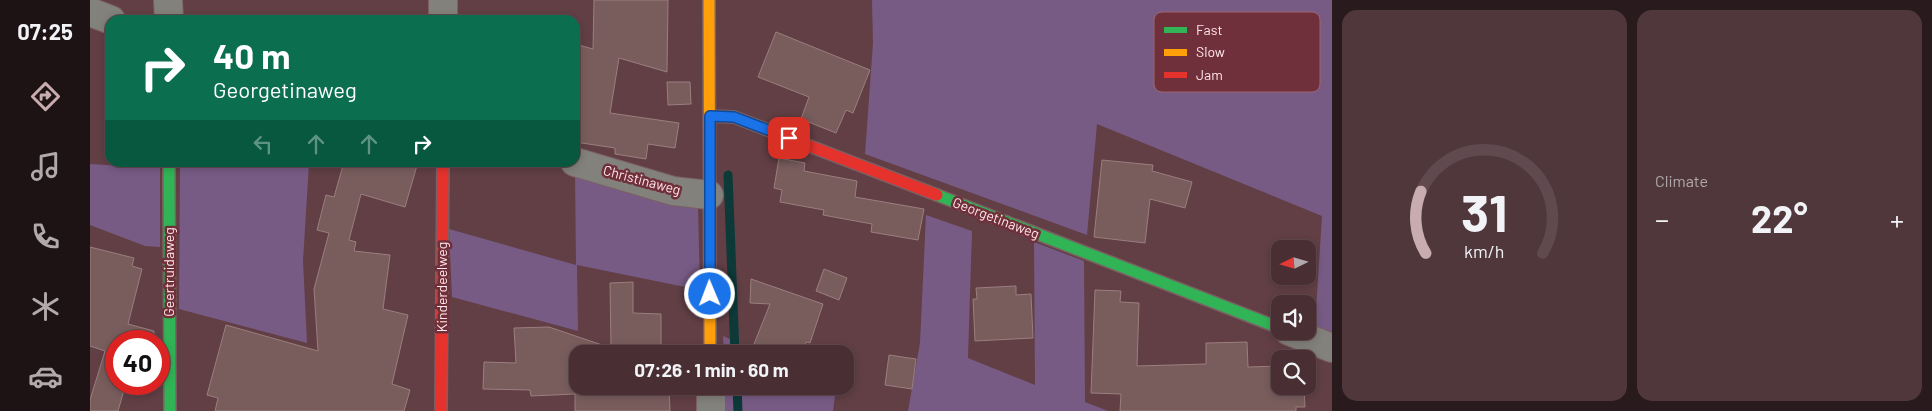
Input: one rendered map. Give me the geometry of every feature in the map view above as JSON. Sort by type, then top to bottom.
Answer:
[{"type":"street","points":[[168,0],[169,15]]},
{"type":"street","points":[[443,0],[443,15]]},
{"type":"street","points":[[709,0],[710,345]]},
{"type":"street","points":[[90,12],[105,18]]},
{"type":"street","name":"Georgetinaweg","points":[[710,116],[734,117],[1271,325]]},
{"type":"street","name":"Christinaweg","points":[[580,163],[673,191],[709,195]]},
{"type":"street","name":"Geertruidaweg","points":[[169,167],[170,411]]},
{"type":"street","name":"Kinderdeelweg","points":[[442,411],[443,167]]},
{"type":"street","points":[[1312,340],[1332,348]]},
{"type":"street","points":[[711,395],[711,411]]},
{"type":"shaded area","points":[[872,0],[1332,0],[1332,332],[1316,326],[1322,216],[1097,124],[1087,235],[865,154],[873,43]]},
{"type":"shaded area","points":[[90,164],[105,165],[105,167],[160,168],[160,247],[145,246],[90,225]]},
{"type":"shaded area","points":[[180,167],[309,167],[303,261],[307,343],[179,309]]},
{"type":"shaded area","points":[[575,170],[698,207],[700,290],[577,265],[578,331],[452,297],[449,229],[576,265]]},
{"type":"shaded area","points":[[926,215],[972,231],[968,358],[1035,385],[1034,242],[1084,261],[1085,402],[1108,411],[908,411],[920,343]]},
{"type":"shaded area","points":[[723,336],[742,345],[724,345]]},
{"type":"shaded area","points":[[724,395],[835,395],[833,411],[724,411]]},
{"type":"building","points":[[594,0],[668,0],[667,72],[619,58],[610,113],[679,123],[675,148],[648,144],[646,159],[615,154],[615,148],[580,143],[580,45],[593,49]]},
{"type":"building","points":[[776,32],[870,70],[853,113],[846,110],[836,133],[801,119],[809,97],[758,77]]},
{"type":"building","points":[[667,82],[690,82],[691,104],[668,105]]},
{"type":"building","points":[[779,158],[805,163],[804,171],[857,181],[855,197],[924,209],[918,240],[871,232],[872,224],[823,215],[824,210],[780,202],[782,190],[774,188]]},
{"type":"building","points":[[1102,160],[1153,165],[1152,171],[1192,182],[1185,208],[1150,199],[1145,243],[1094,237]]},
{"type":"building","points":[[343,167],[417,167],[405,207],[361,194],[349,240],[356,242],[354,251],[390,255],[383,309],[408,315],[392,384],[410,390],[404,411],[215,411],[218,398],[207,395],[226,325],[318,351],[314,289],[329,233],[317,230],[326,195],[334,197]]},
{"type":"building","points":[[90,247],[134,258],[132,266],[142,269],[128,324],[150,330],[105,330],[105,351],[90,346]]},
{"type":"building","points":[[824,269],[847,278],[839,300],[816,291]]},
{"type":"building","points":[[751,279],[823,304],[810,343],[806,342],[805,345],[754,345],[770,304],[750,303]]},
{"type":"building","points":[[633,282],[633,313],[661,314],[661,345],[611,345],[610,283]]},
{"type":"building","points":[[1016,286],[1016,295],[1031,294],[1033,338],[975,341],[973,299],[977,299],[976,288]]},
{"type":"building","points":[[1095,290],[1121,291],[1120,302],[1139,303],[1137,366],[1206,364],[1206,343],[1247,342],[1248,367],[1271,366],[1271,395],[1304,395],[1305,407],[1296,407],[1296,411],[1120,411],[1121,394],[1091,393]]},
{"type":"building","points":[[549,327],[602,345],[569,345],[569,394],[531,396],[530,390],[483,389],[484,362],[516,363],[514,328]]},
{"type":"building","points":[[105,351],[105,395],[123,395],[118,411],[90,411],[90,400]]},
{"type":"building","points":[[889,355],[916,359],[912,389],[885,385]]},
{"type":"building","points":[[575,395],[669,395],[670,411],[575,411]]},
{"type":"waterway","points":[[728,175],[735,345]]},
{"type":"waterway","points":[[737,395],[738,411]]},
{"type":"traffic: fast","points":[[169,167],[170,411]]},
{"type":"traffic: fast","points":[[937,195],[1271,325]]},
{"type":"traffic: slow","points":[[709,0],[710,345]]},
{"type":"traffic: jam","points":[[710,116],[734,117],[937,195]]},
{"type":"traffic: jam","points":[[441,411],[443,167]]},
{"type":"route","points":[[710,294],[710,116],[734,117],[789,138]]}]
